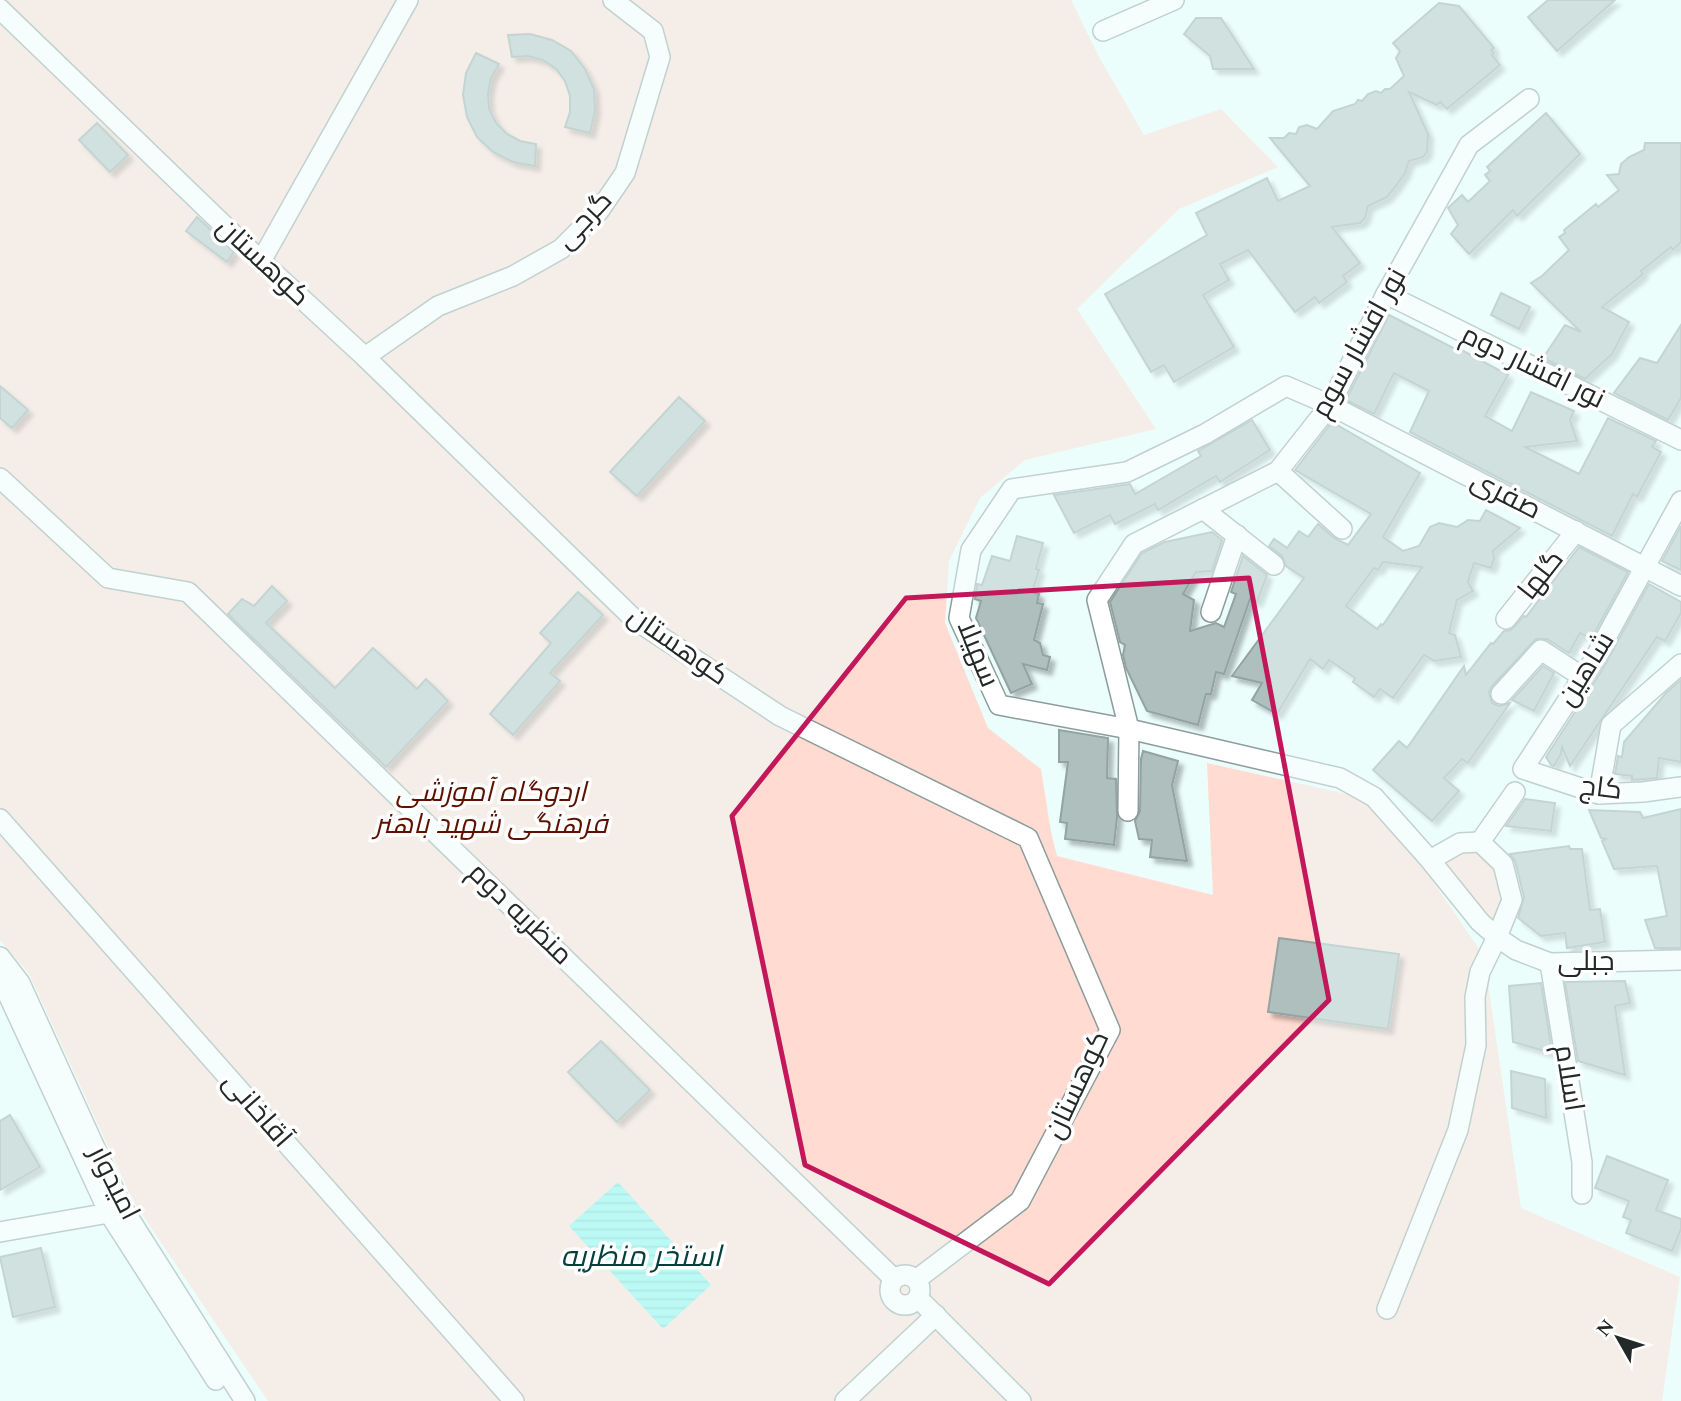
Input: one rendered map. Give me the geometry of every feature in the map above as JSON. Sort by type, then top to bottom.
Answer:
[{"type":"street","points":[[261,261],[408,0]]},
{"type":"street","name":"گرجی","points":[[365,357],[438,306],[513,276],[561,249],[599,211],[625,173],[660,57],[653,32],[613,0]]},
{"type":"street","points":[[1103,31],[1174,0]]},
{"type":"street","name":"کوهستان","points":[[0,9],[261,261],[365,357],[634,619],[780,716],[1028,838],[1110,1030],[1020,1201],[918,1289]]},
{"type":"street","name":"نور افشار سوم","points":[[1128,811],[1129,729],[1097,600],[1134,544],[1278,471],[1330,405],[1386,294],[1469,145],[1529,99]]},
{"type":"street","name":"نور افشار دوم","points":[[1386,294],[1681,440]]},
{"type":"street","name":"سهیلا","points":[[1330,405],[1286,386],[1205,434],[1127,472],[1012,489],[971,550],[959,618],[999,705],[1129,729],[1340,778],[1374,797],[1430,860]]},
{"type":"street","name":"صفری","points":[[1330,405],[1681,586]]},
{"type":"street","points":[[1278,471],[1342,530]]},
{"type":"street","name":"منظریه دوم","points":[[0,478],[108,578],[188,592],[894,1279]]},
{"type":"street","name":"شاهین","points":[[1523,769],[1581,676],[1592,663],[1681,501]]},
{"type":"street","points":[[1203,509],[1274,565]]},
{"type":"street","name":"گلها","points":[[1506,619],[1576,531]]},
{"type":"street","points":[[1211,612],[1237,535]]},
{"type":"street","points":[[1500,694],[1541,650],[1581,676]]},
{"type":"street","points":[[1600,793],[1611,726],[1681,664]]},
{"type":"street","name":"کاج","points":[[1523,769],[1600,793],[1643,792],[1681,787]]},
{"type":"street","points":[[1480,842],[1515,792]]},
{"type":"street","name":"آقاخانی","points":[[0,819],[514,1401]]},
{"type":"street","points":[[1387,1309],[1458,1130],[1476,1045],[1475,997],[1480,972],[1512,900],[1503,864],[1480,842],[1460,843],[1430,860]]},
{"type":"street","name":"جبلی","points":[[1430,860],[1480,922],[1497,937],[1516,950],[1550,964],[1681,960]]},
{"type":"street","name":"امیدوار","points":[[0,957],[9,985],[116,1210],[229,1401]]},
{"type":"street","name":"اسلام","points":[[1550,964],[1582,1162],[1582,1194]]},
{"type":"street","points":[[0,1233],[116,1210]]},
{"type":"street","name":"امیدوار","points":[[116,1210],[245,1401]]},
{"type":"street","points":[[918,1289],[908,1305],[897,1303],[890,1294],[894,1279],[900,1275],[912,1275],[936,1315],[1021,1401]]},
{"type":"street","points":[[845,1401],[936,1315]]},
{"type":"highlighted area","points":[[1249,578],[1329,1000],[1049,1284],[805,1165],[732,816],[906,598]]},
{"type":"green space","name":"اردوگاه آموزشی فرهنگی شهید باهنر","points":[[0,0],[1071,0],[1100,59],[1144,135],[1221,109],[1278,167],[1179,209],[1077,309],[1156,429],[1025,460],[980,498],[949,561],[945,623],[988,728],[1041,769],[1057,856],[1213,895],[1207,763],[1378,801],[1484,956],[1521,1208],[1680,1277],[1662,1401],[268,1401],[133,1201],[29,974],[0,940]]},
{"type":"green space","points":[[1467,850],[1487,858],[1500,882],[1499,920],[1487,918],[1443,860]]},
{"type":"water","name":"استخر منظریه","points":[[618,1182],[711,1285],[663,1329],[569,1226]]},
{"type":"building","points":[[1548,0],[1615,0],[1557,51],[1528,17]]},
{"type":"building","points":[[1439,3],[1459,6],[1494,48],[1491,50],[1494,53],[1492,55],[1500,65],[1447,109],[1440,102],[1437,105],[1409,92],[1428,134],[1427,152],[1423,157],[1409,161],[1396,186],[1387,197],[1368,206],[1365,218],[1360,223],[1332,227],[1360,263],[1343,276],[1347,282],[1319,303],[1315,297],[1295,312],[1248,250],[1220,264],[1229,280],[1203,295],[1234,347],[1174,382],[1164,365],[1151,372],[1105,294],[1207,235],[1196,213],[1267,178],[1278,201],[1310,186],[1270,138],[1284,138],[1289,133],[1296,134],[1299,127],[1307,125],[1317,129],[1333,111],[1355,104],[1358,100],[1362,101],[1368,94],[1390,89],[1404,76],[1396,58],[1400,51],[1393,43]]},
{"type":"building","points":[[1196,18],[1221,18],[1254,69],[1213,69],[1210,56],[1184,34]]},
{"type":"building","points":[[530,34],[552,40],[571,51],[585,69],[594,89],[595,111],[590,133],[565,127],[570,112],[570,96],[565,81],[556,69],[543,60],[528,56],[512,57],[508,35]]},
{"type":"building","points":[[476,53],[499,64],[491,78],[489,109],[496,123],[507,134],[520,141],[536,144],[535,166],[513,162],[493,152],[477,137],[467,117],[463,95],[466,73]]},
{"type":"building","points":[[1546,113],[1580,154],[1517,216],[1513,210],[1469,254],[1451,234],[1458,225],[1448,208],[1462,195],[1468,202],[1490,181],[1485,175],[1490,171],[1487,167]]},
{"type":"building","points":[[97,123],[128,155],[110,172],[79,140]]},
{"type":"building","points":[[1645,143],[1681,143],[1681,242],[1641,271],[1643,274],[1602,307],[1629,322],[1612,354],[1585,379],[1543,358],[1565,325],[1581,332],[1531,283],[1569,250],[1559,237],[1565,233],[1564,230],[1596,204],[1598,207],[1619,190],[1607,175],[1619,174],[1621,164],[1644,150]]},
{"type":"building","points":[[197,217],[234,252],[227,262],[186,231]]},
{"type":"building","points":[[1501,293],[1530,307],[1519,329],[1491,315]]},
{"type":"building","points":[[1389,315],[1508,375],[1485,416],[1512,431],[1531,392],[1574,411],[1570,420],[1577,441],[1525,447],[1579,474],[1608,418],[1656,441],[1652,447],[1661,452],[1637,497],[1633,494],[1612,536],[1410,432],[1429,391],[1394,373],[1374,414],[1346,400]]},
{"type":"building","points":[[1681,325],[1681,398],[1668,420],[1614,393],[1640,358],[1657,363]]},
{"type":"building","points":[[0,386],[28,410],[12,428],[0,418]]},
{"type":"building","points":[[679,397],[705,421],[637,496],[610,472]]},
{"type":"building","points":[[1252,420],[1270,450],[1220,482],[1216,476],[1158,510],[1155,504],[1115,524],[1110,515],[1074,533],[1054,495],[1130,484],[1135,494],[1201,456],[1198,451]]},
{"type":"building","points":[[1332,422],[1420,473],[1383,537],[1403,551],[1419,546],[1430,527],[1439,523],[1457,527],[1468,520],[1480,521],[1486,510],[1520,528],[1493,551],[1491,568],[1474,563],[1468,582],[1473,591],[1457,600],[1449,633],[1455,635],[1461,657],[1434,661],[1424,655],[1393,698],[1380,689],[1374,697],[1353,682],[1355,678],[1329,660],[1323,669],[1310,659],[1277,714],[1252,700],[1262,683],[1232,676],[1304,578],[1286,566],[1282,556],[1269,546],[1274,539],[1287,548],[1299,531],[1308,537],[1318,524],[1334,538],[1348,545],[1371,514],[1295,470]],"holes":[[[1383,562],[1422,567],[1383,625],[1377,629],[1346,606],[1374,568],[1378,570]]]},
{"type":"building","points":[[1681,526],[1681,570],[1662,561]]},
{"type":"building","points":[[1212,532],[1222,540],[1212,571],[1196,572],[1183,594],[1194,600],[1190,631],[1216,623],[1224,627],[1236,594],[1231,592],[1243,556],[1267,575],[1257,602],[1250,599],[1224,674],[1216,672],[1211,694],[1206,694],[1198,725],[1147,711],[1126,668],[1123,655],[1125,645],[1120,642],[1110,602],[1142,553],[1165,542]]},
{"type":"building","points":[[1017,536],[1043,543],[1032,592],[1039,594],[1037,603],[1043,604],[1034,640],[1040,643],[1043,655],[1050,657],[1047,670],[1023,664],[1032,684],[1011,693],[976,618],[981,601],[975,599],[977,584],[982,585],[992,556],[1010,561]]},
{"type":"building","points":[[1579,547],[1628,572],[1591,639],[1580,633],[1569,653],[1547,639],[1536,639],[1492,686],[1489,692],[1492,703],[1499,706],[1510,703],[1468,763],[1462,759],[1444,778],[1459,791],[1432,821],[1373,770],[1399,741],[1407,748],[1464,666],[1466,675],[1491,643],[1526,617]]},
{"type":"building","points":[[1649,584],[1681,602],[1681,613],[1665,641],[1657,637],[1570,766],[1562,747],[1554,766],[1551,765],[1546,757],[1602,670]]},
{"type":"building","points":[[272,586],[287,601],[266,623],[335,688],[373,648],[417,689],[426,679],[448,701],[386,767],[228,614],[242,599],[254,606]]},
{"type":"building","points":[[578,592],[603,615],[550,673],[560,681],[513,735],[490,714],[551,643],[540,633]]},
{"type":"building","points":[[1543,666],[1554,673],[1534,711],[1512,700]]},
{"type":"building","points":[[1681,680],[1681,762],[1659,758],[1657,778],[1632,780],[1632,776],[1615,774],[1618,756],[1622,757],[1624,742],[1666,693]]},
{"type":"building","points":[[1059,730],[1108,738],[1107,778],[1116,779],[1117,817],[1114,845],[1065,839],[1067,823],[1060,822],[1068,762],[1059,762]]},
{"type":"building","points":[[1143,751],[1178,761],[1172,785],[1187,861],[1150,857],[1152,840],[1139,839],[1135,821],[1140,811]]},
{"type":"building","points":[[1525,799],[1555,803],[1551,831],[1506,826]]},
{"type":"building","points":[[1681,809],[1681,948],[1655,948],[1645,920],[1667,916],[1657,866],[1614,869],[1602,841],[1606,839],[1601,838],[1589,810],[1640,812],[1643,818]]},
{"type":"building","points":[[1569,846],[1570,849],[1582,849],[1590,910],[1600,909],[1605,942],[1567,948],[1565,933],[1541,936],[1518,918],[1524,897],[1515,861],[1510,854]]},
{"type":"building","points":[[1279,938],[1399,954],[1388,1029],[1268,1012]]},
{"type":"building","points":[[1625,981],[1630,1003],[1615,1006],[1625,1075],[1578,1061],[1565,982]]},
{"type":"building","points":[[1541,983],[1552,1053],[1513,1042],[1509,986]]},
{"type":"building","points":[[601,1041],[650,1090],[617,1122],[568,1072]]},
{"type":"building","points":[[1511,1071],[1545,1079],[1546,1118],[1512,1108]]},
{"type":"building","points":[[10,1115],[40,1167],[0,1190],[0,1121]]},
{"type":"building","points":[[1607,1156],[1668,1180],[1656,1210],[1681,1219],[1681,1229],[1672,1251],[1626,1233],[1631,1220],[1623,1217],[1629,1201],[1595,1188]]},
{"type":"building","points":[[41,1248],[55,1307],[13,1317],[0,1257]]}]
